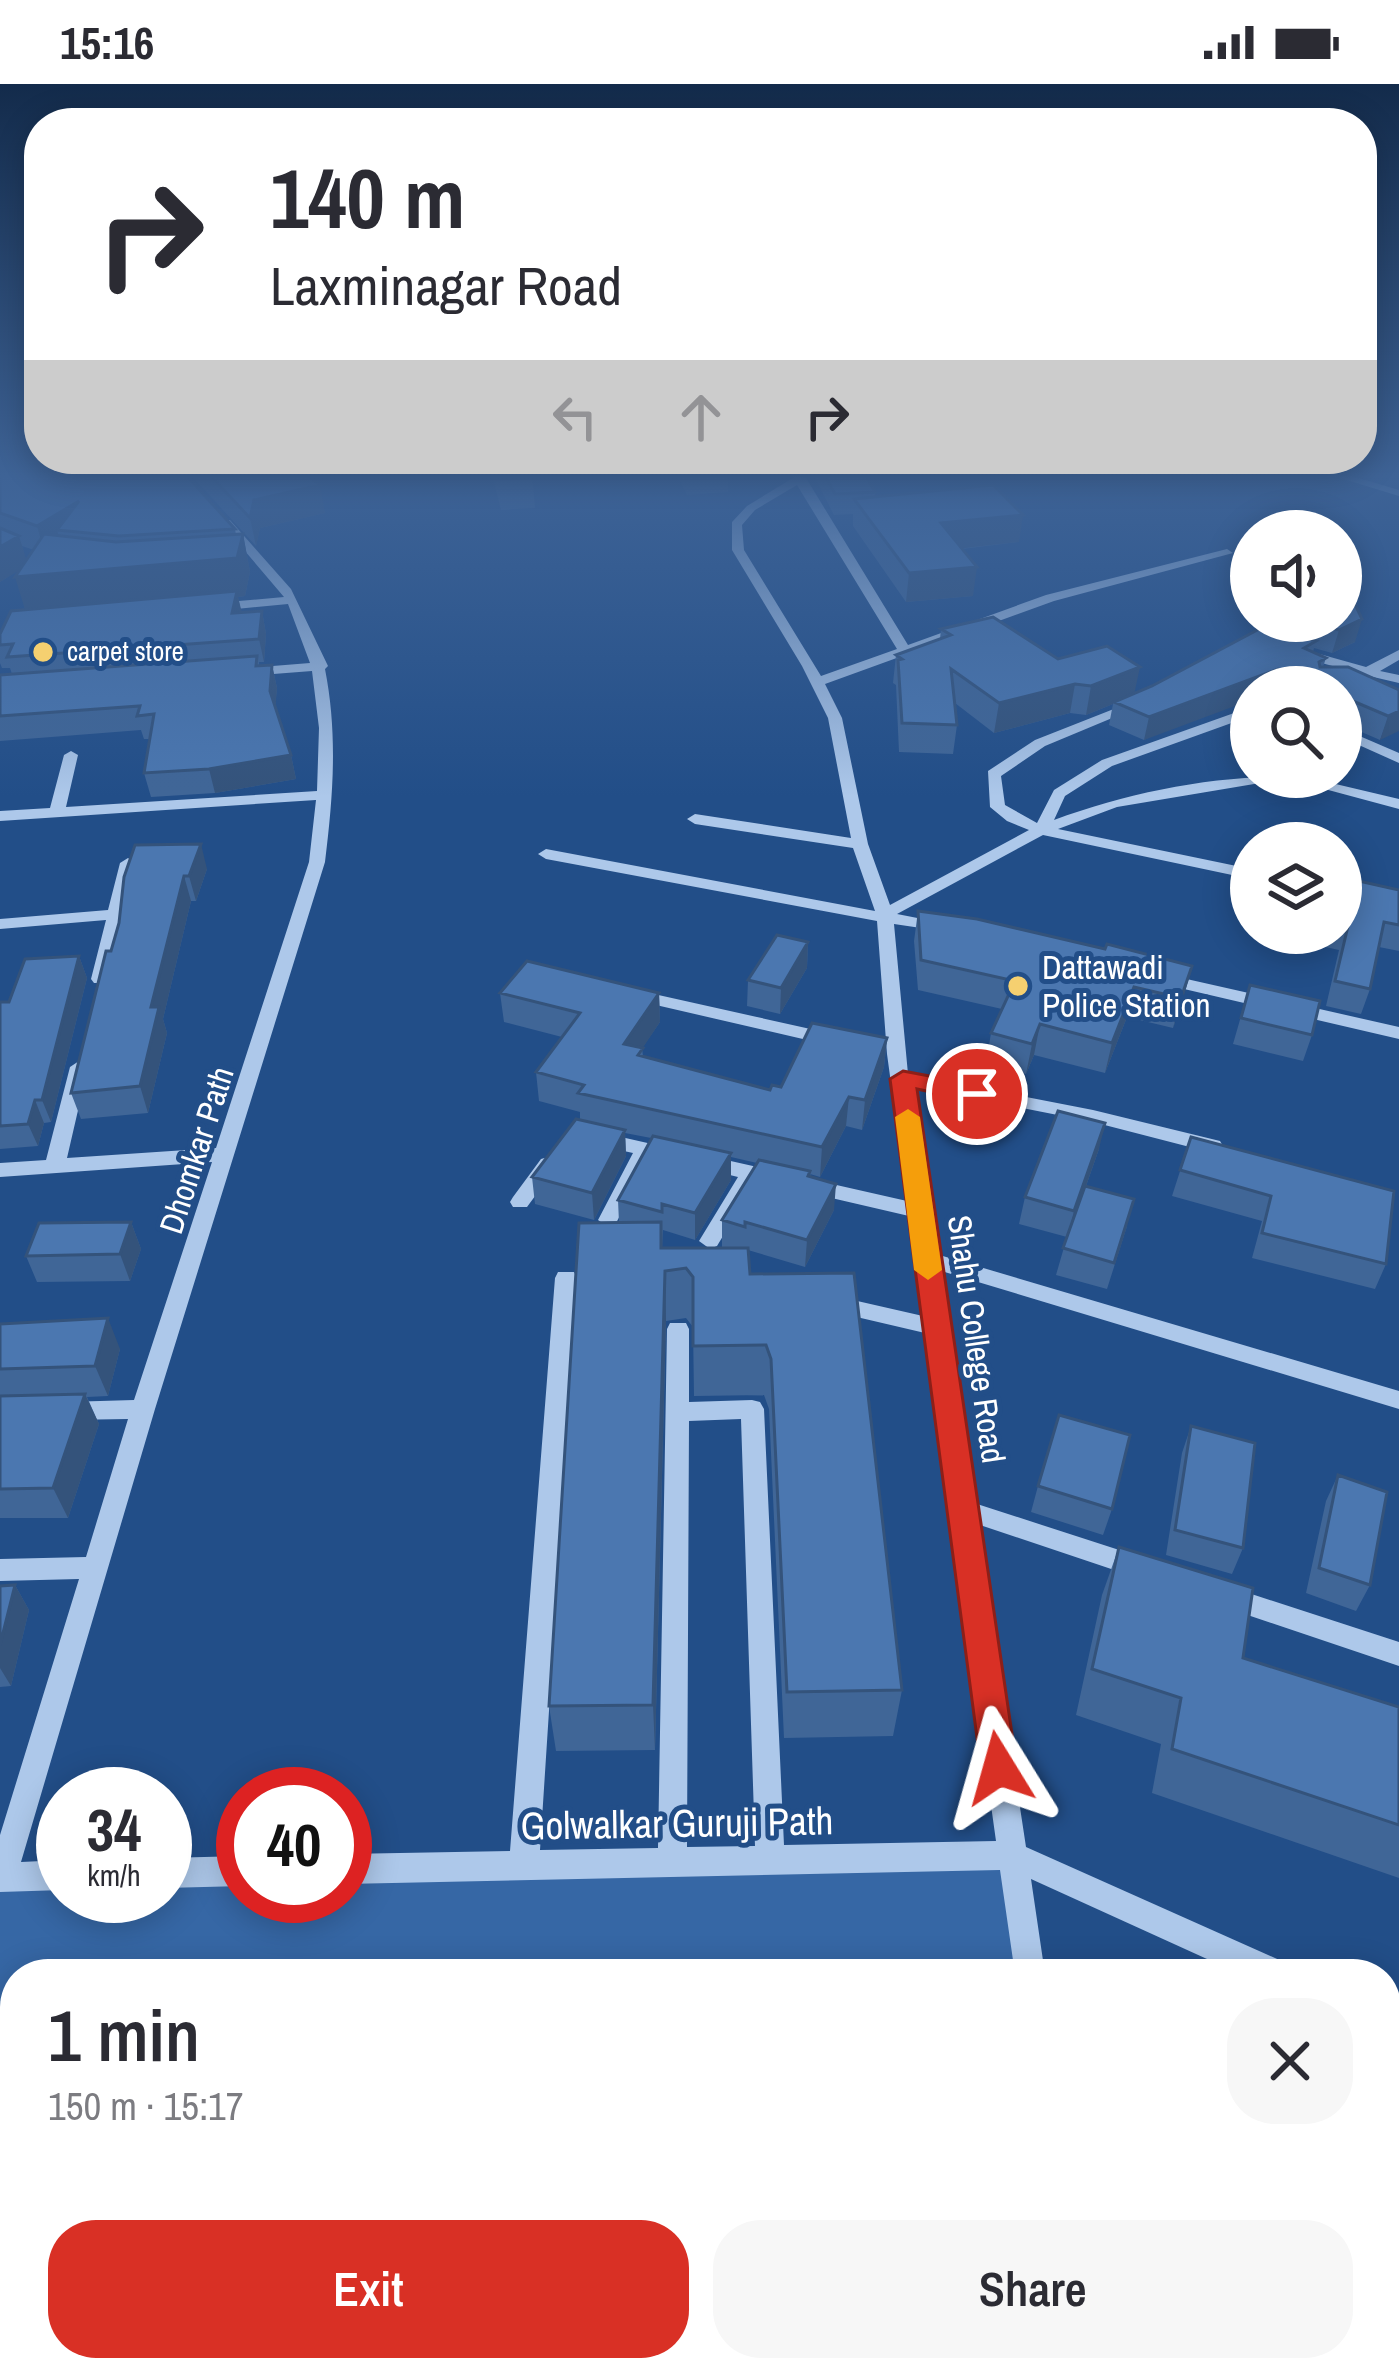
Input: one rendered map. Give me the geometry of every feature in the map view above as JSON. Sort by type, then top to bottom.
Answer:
[{"type":"street","name":"Dhomkar Path","points":[[1,1877],[317,862],[326,795],[321,666],[292,600],[277,581]]},
{"type":"street","name":"Shahu College Road","points":[[757,581],[835,718],[860,844],[885,914],[899,1066],[1028,1959]]},
{"type":"street","points":[[863,581],[906,652]]},
{"type":"street","points":[[817,682],[1050,598],[1118,581]]},
{"type":"street","points":[[202,608],[292,600]]},
{"type":"street","points":[[1287,649],[1399,679]]},
{"type":"street","points":[[1362,674],[1399,654]]},
{"type":"street","points":[[229,673],[321,666]]},
{"type":"street","points":[[1160,693],[1040,743],[993,775],[998,806],[1012,818],[1041,830],[1230,870]]},
{"type":"street","points":[[1041,830],[1059,794],[1107,763],[1230,719]]},
{"type":"street","points":[[1362,741],[1399,758]]},
{"type":"street","points":[[57,812],[71,754]]},
{"type":"street","points":[[885,914],[1041,830],[1114,803],[1230,784]]},
{"type":"street","points":[[0,816],[326,795]]},
{"type":"street","points":[[1362,795],[1399,804]]},
{"type":"street","points":[[695,819],[860,844]]},
{"type":"street","points":[[546,854],[885,914],[955,931]]},
{"type":"street","points":[[94,1006],[128,863]]},
{"type":"street","points":[[0,924],[116,914]]},
{"type":"street","points":[[1142,974],[1399,1033]]},
{"type":"street","points":[[607,989],[852,1044]]},
{"type":"street","points":[[874,1049],[899,1066],[1224,1149]]},
{"type":"street","points":[[55,1166],[82,1051]]},
{"type":"street","points":[[520,1202],[565,1141],[645,1149],[920,1211]]},
{"type":"street","points":[[608,1220],[645,1149]]},
{"type":"street","points":[[0,1170],[226,1154]]},
{"type":"street","points":[[710,1241],[750,1173]]},
{"type":"street","points":[[927,1259],[1399,1400]]},
{"type":"street","points":[[524,1866],[566,1278]]},
{"type":"street","points":[[815,1300],[936,1327]]},
{"type":"street","points":[[672,1862],[678,1328]]},
{"type":"street","points":[[48,1412],[143,1409]]},
{"type":"street","points":[[677,1412],[752,1409],[770,1860]]},
{"type":"street","points":[[962,1509],[1159,1574]]},
{"type":"street","points":[[0,1570],[95,1568]]},
{"type":"street","points":[[1202,1588],[1399,1654]]},
{"type":"street","points":[[1011,1855],[1242,1959]]},
{"type":"street","name":"Golwalkar Guruji Path","points":[[372,1869],[1011,1855]]},
{"type":"street","points":[[1,1877],[36,1876]]},
{"type":"shaded area","points":[[1011,1855],[1028,1959],[0,1959],[0,1877],[36,1876],[36,1923],[192,1923],[192,1872],[216,1872],[216,1923],[372,1923],[372,1868]]},
{"type":"building","points":[[237,591],[232,613],[262,611],[259,639],[7,657],[13,644],[0,645],[11,611]]},
{"type":"building","points":[[993,617],[1058,659],[1107,646],[1140,667],[1091,686],[1075,684],[999,703],[951,669],[957,725],[902,723],[898,660],[902,659],[896,655],[951,635],[941,629]]},
{"type":"building","points":[[1235,642],[1314,642],[1304,648],[1326,658],[1320,666],[1230,666],[1230,687],[1149,717],[1114,702]]},
{"type":"building","points":[[257,656],[256,666],[272,665],[270,691],[291,755],[209,769],[144,773],[154,714],[137,716],[140,706],[0,716],[0,675]]},
{"type":"building","points":[[1362,673],[1399,690],[1399,711],[1388,716],[1362,705]]},
{"type":"building","points":[[201,844],[189,876],[184,876],[151,1007],[159,1007],[140,1086],[71,1093],[106,951],[111,951],[119,923],[124,877],[135,845]]},
{"type":"building","points":[[1362,882],[1399,890],[1399,925],[1384,922],[1370,989],[1335,981],[1341,954],[1362,954]]},
{"type":"building","points":[[918,911],[977,919],[1105,949],[1107,944],[1192,966],[1181,998],[1134,987],[1112,1043],[1040,1024],[1032,1044],[991,1033],[1015,981],[921,960]]},
{"type":"building","points":[[777,935],[808,942],[781,988],[748,980]]},
{"type":"building","points":[[79,956],[42,1100],[35,1100],[28,1124],[0,1126],[0,1002],[9,1002],[25,959]]},
{"type":"building","points":[[527,961],[659,993],[624,1044],[643,1048],[638,1055],[770,1090],[772,1085],[781,1087],[812,1023],[887,1038],[865,1100],[849,1097],[822,1147],[578,1093],[584,1085],[536,1072],[580,1013],[500,993]]},
{"type":"building","points":[[1250,985],[1320,1001],[1312,1035],[1241,1018]]},
{"type":"building","points":[[1058,1111],[1105,1123],[1074,1211],[1025,1197]]},
{"type":"building","points":[[576,1119],[625,1130],[592,1193],[532,1177]]},
{"type":"building","points":[[653,1136],[731,1153],[695,1213],[662,1204],[662,1212],[618,1200]]},
{"type":"building","points":[[1191,1137],[1394,1191],[1386,1264],[1262,1233],[1271,1196],[1180,1170]]},
{"type":"building","points":[[759,1160],[810,1171],[808,1176],[836,1184],[807,1240],[722,1220]]},
{"type":"building","points":[[1085,1186],[1134,1199],[1114,1263],[1063,1248]]},
{"type":"building","points":[[131,1222],[120,1254],[26,1256],[39,1223]]},
{"type":"building","points":[[661,1222],[661,1248],[748,1248],[750,1274],[854,1273],[902,1690],[787,1692],[771,1359],[766,1345],[693,1346],[693,1277],[686,1268],[665,1271],[653,1705],[549,1706],[579,1223]]},
{"type":"building","points":[[108,1318],[95,1366],[0,1369],[0,1324]]},
{"type":"building","points":[[85,1394],[53,1488],[0,1489],[0,1396]]},
{"type":"building","points":[[1059,1415],[1130,1435],[1112,1509],[1038,1486]]},
{"type":"building","points":[[1191,1426],[1255,1443],[1243,1548],[1175,1530]]},
{"type":"building","points":[[1338,1475],[1387,1492],[1370,1585],[1319,1568]]},
{"type":"building","points":[[1119,1547],[1253,1588],[1243,1658],[1399,1707],[1399,1825],[1172,1749],[1181,1698],[1092,1669]]},
{"type":"building","points":[[15,1585],[0,1645],[0,1586]]},
{"type":"slow traffic","points":[[908,1117],[928,1270]]},
{"type":"place","name":"carpet store","points":[[43,652]]},
{"type":"place","name":"Dattawadi Police Station","points":[[1018,986]]},
{"type":"route","points":[[977,1094],[903,1079],[999,1768]]}]
